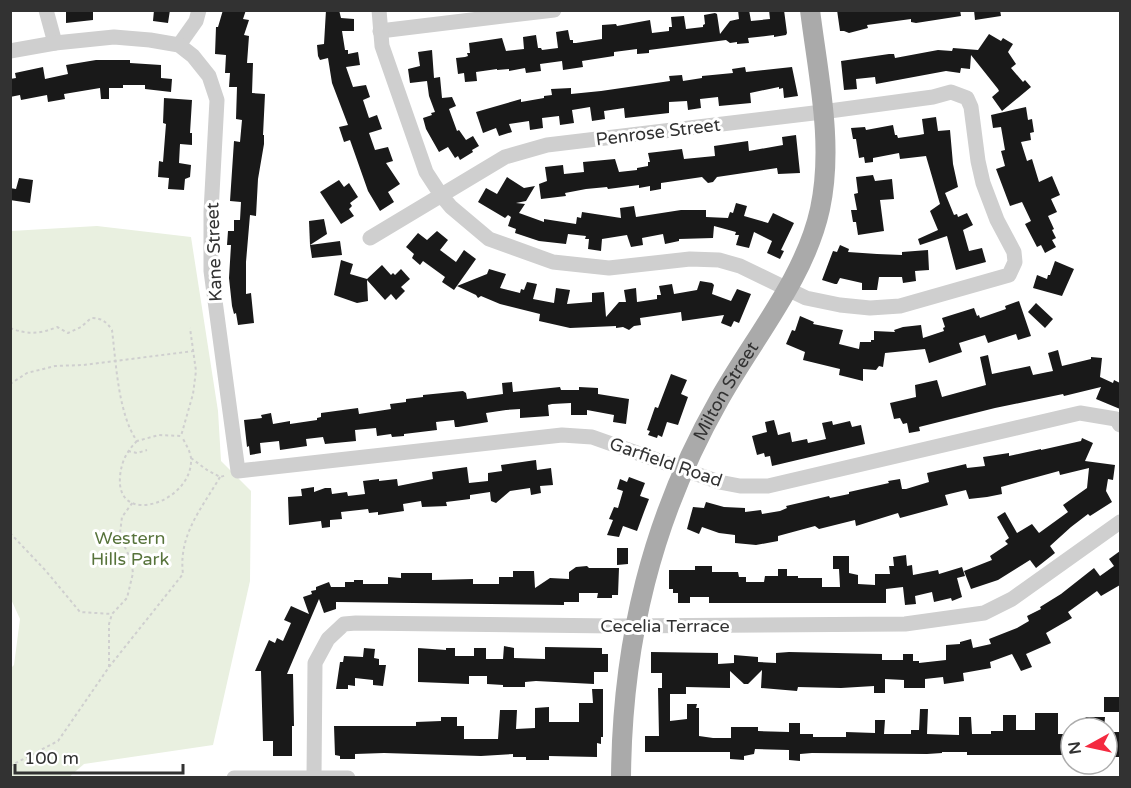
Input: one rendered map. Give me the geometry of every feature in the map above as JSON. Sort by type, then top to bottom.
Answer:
[{"type":"main road","name":"Milton Street","points":[[621,777],[624,701],[634,626],[657,536],[684,469],[719,400],[786,289],[810,244],[820,209],[826,155],[810,10]]},
{"type":"street","points":[[46,10],[55,43]]},
{"type":"street","points":[[10,51],[55,43],[114,37],[179,45],[196,21],[200,10]]},
{"type":"street","points":[[379,10],[382,46],[426,172],[451,207],[489,239],[553,262],[609,268],[690,259],[719,260],[740,266],[786,289]]},
{"type":"street","points":[[380,31],[554,10]]},
{"type":"street","name":"Kane Street","points":[[179,45],[193,56],[209,76],[217,100],[211,212],[211,271],[238,471]]},
{"type":"street","name":"Penrose Street","points":[[370,238],[505,157],[547,146],[822,112],[933,97],[951,92],[967,98],[971,107],[983,183],[997,220],[1014,252],[1015,262],[1009,275],[900,306],[870,308],[807,298],[786,289]]},
{"type":"street","name":"Garfield Road","points":[[238,471],[562,435],[592,437],[719,482],[740,486],[768,486],[1080,414],[1116,419],[1120,425]]},
{"type":"street","name":"Cecelia Terrace","points":[[314,777],[315,663],[328,639],[344,624],[356,622],[634,626],[905,624],[984,613],[1012,599],[1120,522]]},
{"type":"street","points":[[234,777],[348,777]]},
{"type":"path","points":[[10,328],[42,333],[57,327],[69,333],[81,327],[91,318],[103,320],[112,330],[124,414],[137,441]]},
{"type":"path","points":[[190,328],[196,371],[193,394],[181,436],[191,458],[220,477]]},
{"type":"path","points":[[10,384],[27,373],[55,366],[194,351]]},
{"type":"path","points":[[181,436],[159,435],[137,441],[128,451],[120,471],[119,484],[124,496],[133,502],[150,506],[165,500],[179,488],[186,477],[191,458]]},
{"type":"path","points":[[128,451],[137,453],[147,450]]},
{"type":"path","points":[[10,766],[58,741],[109,667],[183,573],[181,560],[185,536],[220,477],[238,471]]},
{"type":"path","points":[[109,667],[108,630],[112,614],[127,598],[133,573],[131,560],[120,533],[122,516],[133,502]]},
{"type":"path","points":[[10,534],[46,571],[80,612],[112,614]]},
{"type":"green space","name":"Western Hills Park","points":[[97,226],[191,237],[218,411],[221,461],[251,491],[250,581],[213,745],[84,764],[69,777],[11,777],[10,669],[14,665],[20,619],[10,597],[11,231]]},
{"type":"building","points":[[66,10],[93,10],[93,20],[66,23]]},
{"type":"building","points":[[154,10],[170,10],[168,23],[153,21]]},
{"type":"building","points":[[223,10],[246,10],[243,19],[249,20],[244,35],[249,36],[247,63],[253,63],[252,93],[265,94],[264,144],[258,179],[256,216],[250,215],[246,262],[246,294],[251,293],[254,323],[238,325],[232,306],[229,278],[231,245],[227,245],[228,231],[234,231],[234,220],[240,220],[241,202],[230,201],[234,141],[240,142],[242,120],[236,119],[237,87],[229,87],[230,73],[225,73],[226,55],[215,54],[216,27],[218,27]]},
{"type":"building","points":[[326,10],[339,10],[341,18],[354,19],[354,31],[342,31],[345,50],[348,50],[348,54],[358,52],[360,65],[346,67],[353,87],[366,85],[370,97],[363,100],[369,118],[377,115],[382,129],[369,133],[375,150],[388,147],[393,161],[386,163],[400,184],[388,192],[394,202],[380,211],[368,191],[350,140],[344,142],[339,127],[348,125],[332,83],[328,58],[320,60],[318,56],[317,45],[324,44]]},
{"type":"building","points":[[738,10],[749,10],[751,21],[770,19],[769,10],[784,10],[787,33],[774,37],[774,35],[748,38],[749,43],[737,44],[737,42],[730,43],[726,40],[649,50],[649,53],[637,54],[637,49],[614,52],[614,56],[582,61],[583,67],[563,70],[562,61],[540,64],[541,71],[526,73],[525,68],[476,72],[477,81],[465,82],[464,73],[458,74],[456,58],[468,56],[469,43],[502,38],[506,51],[524,49],[523,37],[536,35],[538,48],[542,50],[558,48],[556,32],[568,30],[570,40],[576,43],[602,39],[602,25],[616,24],[617,26],[650,20],[652,33],[669,31],[669,27],[672,27],[671,17],[684,16],[686,29],[703,27],[704,15],[715,13],[720,34],[730,21],[739,19]]},
{"type":"building","points":[[837,10],[960,10],[961,16],[916,23],[911,22],[911,19],[867,25],[868,28],[849,33],[840,31]]},
{"type":"building","points":[[974,10],[1000,10],[1001,16],[975,20]]},
{"type":"building","points":[[989,34],[1001,41],[1003,38],[1013,44],[1008,52],[1016,64],[1011,68],[1023,82],[1025,80],[1031,87],[1002,111],[992,97],[999,91],[998,89],[971,55],[970,69],[961,68],[960,73],[946,71],[876,84],[875,77],[856,79],[857,89],[844,90],[841,61],[889,54],[894,54],[895,58],[938,50],[952,51],[953,48],[978,50]]},
{"type":"building","points":[[432,50],[434,78],[440,77],[442,98],[452,97],[456,106],[449,109],[457,131],[459,130],[466,140],[473,136],[479,146],[460,160],[458,156],[455,158],[448,147],[439,152],[426,129],[423,118],[435,112],[429,96],[427,81],[410,83],[408,69],[420,66],[418,52]]},
{"type":"building","points":[[96,60],[130,60],[130,63],[161,65],[161,78],[172,79],[171,92],[145,89],[145,85],[123,85],[123,88],[109,88],[109,99],[101,99],[100,88],[64,94],[65,99],[48,102],[47,95],[21,100],[20,95],[10,97],[10,79],[16,78],[15,73],[43,67],[45,79],[68,74],[66,65]]},
{"type":"building","points":[[745,67],[746,72],[792,67],[798,96],[784,98],[783,88],[779,89],[779,87],[750,93],[751,103],[719,106],[718,97],[700,99],[701,108],[688,110],[687,101],[669,102],[669,113],[625,118],[624,108],[604,111],[605,119],[592,121],[590,107],[572,110],[574,123],[560,125],[559,116],[542,118],[543,128],[530,130],[529,121],[509,124],[512,132],[499,136],[496,128],[483,133],[476,112],[521,99],[521,102],[544,98],[544,96],[552,95],[551,89],[571,88],[571,94],[601,91],[670,81],[669,76],[682,75],[683,81],[702,78],[702,76],[733,73],[732,69]]},
{"type":"building","points":[[164,98],[192,100],[190,133],[192,133],[192,145],[180,144],[179,163],[191,165],[190,177],[185,179],[184,190],[168,189],[169,178],[158,177],[159,161],[163,162],[166,124],[163,123]]},
{"type":"building","points":[[1026,107],[1028,120],[1032,119],[1034,132],[1030,133],[1031,140],[1021,142],[1027,161],[1032,159],[1039,182],[1052,176],[1060,195],[1051,199],[1057,212],[1048,216],[1054,229],[1052,230],[1056,238],[1052,240],[1056,247],[1045,253],[1041,245],[1037,247],[1025,224],[1031,221],[1022,202],[1010,206],[996,169],[1005,166],[1001,151],[1005,150],[1001,127],[993,128],[991,115]]},
{"type":"building","points":[[936,117],[938,131],[950,130],[958,187],[945,193],[954,215],[957,214],[958,217],[967,213],[973,225],[963,230],[969,251],[982,248],[986,262],[956,270],[947,236],[920,245],[918,239],[938,230],[930,211],[940,204],[926,156],[900,159],[899,153],[873,158],[873,162],[865,163],[864,157],[859,158],[856,139],[853,139],[851,128],[865,127],[866,130],[893,125],[898,138],[924,134],[922,119]]},
{"type":"building","points":[[796,135],[800,173],[778,174],[777,168],[717,177],[713,182],[708,183],[702,177],[661,183],[661,189],[650,191],[650,186],[608,189],[607,187],[541,199],[539,184],[547,181],[545,167],[563,165],[564,174],[584,172],[583,162],[615,159],[619,172],[637,170],[637,168],[648,166],[650,162],[648,153],[682,149],[684,159],[715,156],[714,146],[748,141],[749,151],[783,145],[782,137]]},
{"type":"building","points":[[873,175],[875,181],[892,179],[894,199],[880,200],[884,231],[858,235],[851,210],[857,210],[854,194],[858,193],[856,177]]},
{"type":"building","points":[[507,177],[524,188],[535,186],[526,201],[516,203],[525,204],[519,213],[544,222],[544,219],[576,224],[577,217],[581,218],[582,212],[621,218],[620,208],[634,206],[636,217],[681,210],[706,210],[706,217],[728,218],[730,212],[733,213],[736,203],[747,206],[744,216],[768,223],[773,213],[794,223],[781,250],[784,251],[780,259],[767,253],[772,241],[754,232],[749,248],[736,245],[739,235],[735,235],[736,232],[714,226],[713,238],[679,239],[679,241],[665,244],[663,234],[642,238],[643,245],[631,247],[627,235],[602,239],[601,251],[588,249],[589,239],[585,239],[586,236],[568,234],[566,244],[539,241],[515,233],[516,229],[508,226],[511,217],[508,215],[505,218],[478,202],[486,188],[497,194]]},
{"type":"building","points":[[19,178],[33,180],[30,203],[10,200],[10,188],[16,189]]},
{"type":"building","points":[[339,180],[344,187],[349,183],[358,197],[350,203],[352,206],[349,209],[354,216],[341,224],[320,192]]},
{"type":"building","points":[[324,219],[327,234],[310,245],[309,221]]},
{"type":"building","points":[[437,231],[448,240],[440,250],[456,262],[464,250],[476,259],[454,290],[442,282],[445,277],[423,261],[420,265],[412,258],[414,254],[406,247],[418,233],[427,240]]},
{"type":"building","points":[[340,241],[342,255],[312,258],[310,245]]},
{"type":"building","points":[[840,245],[849,249],[848,252],[877,254],[902,255],[902,252],[928,250],[929,270],[915,271],[916,281],[903,283],[902,277],[879,277],[877,290],[862,290],[862,283],[840,278],[837,284],[822,280],[833,251],[837,252]]},
{"type":"building","points":[[341,260],[353,264],[350,274],[367,279],[382,265],[391,275],[393,273],[395,275],[401,269],[410,279],[401,287],[405,291],[396,300],[391,294],[385,300],[367,280],[368,301],[357,303],[334,295]]},
{"type":"building","points":[[1055,261],[1074,269],[1062,296],[1033,288],[1037,275],[1047,279]]},
{"type":"building","points":[[489,269],[506,274],[500,288],[520,293],[527,282],[537,284],[533,299],[554,303],[556,288],[570,290],[567,304],[592,302],[592,293],[604,292],[606,317],[619,302],[626,302],[624,290],[636,288],[637,302],[657,299],[657,295],[661,295],[659,286],[672,284],[674,294],[697,290],[700,281],[712,283],[714,285],[712,294],[731,301],[737,289],[751,294],[739,323],[734,321],[731,327],[721,323],[724,315],[682,321],[681,312],[640,318],[641,325],[629,330],[623,327],[616,328],[616,326],[570,328],[539,321],[540,314],[500,304],[481,296],[478,298],[457,286],[487,274]]},
{"type":"building","points":[[1019,301],[1031,336],[1018,340],[1016,334],[988,343],[985,335],[959,343],[962,352],[929,363],[925,349],[885,353],[883,367],[879,366],[876,370],[863,369],[863,381],[839,375],[840,369],[803,360],[805,352],[786,344],[792,330],[795,331],[800,316],[814,322],[813,324],[843,330],[839,344],[859,349],[860,342],[874,340],[874,331],[895,332],[894,330],[903,327],[921,325],[923,338],[944,331],[942,318],[974,308],[980,318],[1006,309],[1005,306]]},
{"type":"building","points":[[1036,303],[1053,319],[1045,328],[1028,312]]},
{"type":"building","points":[[1058,350],[1062,366],[1091,359],[1091,357],[1102,358],[1100,377],[1113,383],[1114,380],[1120,383],[1120,409],[1096,399],[1101,387],[995,408],[919,427],[920,431],[909,433],[907,423],[903,424],[900,418],[894,419],[890,403],[916,397],[915,385],[937,380],[942,397],[986,385],[980,357],[988,355],[992,374],[1030,366],[1033,375],[1053,371],[1048,353]]},
{"type":"building","points":[[671,374],[687,380],[681,394],[688,397],[678,425],[667,422],[662,437],[658,435],[657,438],[648,435],[650,431],[647,430]]},
{"type":"building","points":[[512,382],[513,392],[560,387],[561,390],[579,390],[579,387],[598,388],[598,394],[629,399],[626,424],[613,422],[614,415],[587,410],[587,415],[571,415],[571,403],[552,404],[548,405],[549,416],[520,418],[520,409],[506,410],[486,413],[488,422],[455,427],[454,420],[436,422],[437,430],[404,434],[404,436],[392,437],[391,434],[377,436],[376,428],[355,430],[356,441],[325,444],[323,437],[306,439],[307,446],[280,450],[279,441],[260,443],[261,453],[250,455],[249,446],[247,447],[244,420],[262,418],[261,415],[271,413],[273,424],[290,421],[290,424],[317,420],[321,417],[321,413],[358,408],[359,414],[391,409],[390,404],[406,402],[406,399],[423,397],[423,395],[463,391],[467,399],[503,394],[502,383]]},
{"type":"building","points":[[774,420],[778,435],[790,432],[792,442],[807,439],[808,443],[826,439],[822,423],[832,421],[833,425],[850,421],[852,427],[861,425],[865,444],[772,466],[770,456],[765,457],[764,453],[757,455],[752,436],[767,432],[765,422]]},
{"type":"building","points":[[1082,438],[1093,443],[1085,461],[1115,465],[1113,480],[1108,479],[1106,491],[1112,502],[1090,516],[1088,514],[1071,527],[1050,546],[1055,553],[1036,568],[1030,560],[998,580],[971,589],[964,571],[992,560],[990,556],[1008,544],[1005,541],[1009,538],[997,517],[1005,512],[1017,533],[1032,524],[1039,533],[1068,512],[1063,505],[1087,488],[1089,468],[1060,475],[1059,471],[1001,487],[1002,494],[987,497],[969,499],[966,490],[945,495],[948,505],[900,518],[898,513],[856,526],[855,520],[819,529],[815,526],[778,536],[778,541],[756,545],[735,543],[735,535],[719,533],[702,527],[699,534],[687,529],[693,507],[704,508],[706,502],[724,507],[745,508],[745,512],[761,510],[762,514],[780,511],[787,508],[786,506],[849,494],[849,492],[889,483],[888,481],[900,479],[902,489],[906,489],[929,482],[927,473],[966,464],[967,468],[985,466],[983,457],[1009,453],[1009,456],[1041,450],[1081,441]]},
{"type":"building","points":[[536,460],[537,470],[551,468],[553,485],[540,486],[541,493],[531,495],[530,488],[510,491],[496,503],[491,501],[490,492],[470,495],[470,499],[446,502],[447,506],[422,507],[421,501],[403,504],[404,511],[378,515],[378,512],[369,513],[368,509],[341,512],[342,519],[330,520],[330,527],[322,528],[321,521],[289,525],[288,497],[302,496],[301,489],[314,487],[314,492],[331,488],[332,494],[347,492],[348,496],[365,494],[363,481],[397,479],[398,486],[433,479],[432,472],[467,467],[469,483],[488,481],[488,473],[502,471],[501,465]]},
{"type":"building","points":[[629,477],[645,483],[640,496],[649,499],[637,531],[623,526],[619,537],[607,535],[613,520],[609,519],[614,507],[618,508],[623,491],[617,489],[620,479],[627,482]]},
{"type":"building","points":[[617,548],[628,548],[628,564],[617,565]]},
{"type":"building","points":[[1120,551],[1120,585],[1101,596],[1097,591],[1068,612],[1072,618],[1046,633],[1051,643],[1026,654],[1032,667],[1021,671],[1012,654],[990,662],[991,668],[963,673],[964,681],[944,684],[943,677],[925,679],[925,688],[904,688],[904,680],[885,679],[885,693],[874,693],[874,686],[798,687],[797,691],[761,688],[762,670],[748,684],[744,684],[730,671],[730,688],[686,687],[686,694],[670,694],[670,721],[687,719],[687,704],[697,704],[699,736],[713,738],[731,738],[731,727],[758,727],[758,731],[789,732],[789,723],[800,723],[800,734],[813,734],[813,737],[846,737],[846,732],[875,733],[875,720],[885,720],[884,734],[911,734],[911,730],[919,730],[920,709],[928,709],[927,734],[959,735],[959,717],[971,717],[972,734],[991,734],[991,731],[1003,731],[1003,715],[1016,715],[1016,730],[1035,730],[1035,713],[1058,713],[1059,755],[967,755],[967,752],[812,753],[800,754],[800,761],[789,760],[789,750],[755,749],[754,754],[744,756],[744,760],[730,759],[730,752],[645,752],[645,736],[659,736],[658,688],[662,688],[662,673],[651,673],[651,652],[718,653],[718,664],[734,663],[734,655],[758,657],[758,662],[776,663],[776,653],[789,652],[882,654],[882,660],[903,660],[903,654],[913,654],[913,661],[919,661],[919,663],[946,660],[946,645],[960,644],[960,642],[971,639],[973,648],[991,644],[989,639],[1029,621],[1027,616],[1041,609],[1040,607],[1094,568],[1100,576],[1114,566],[1109,559]]},
{"type":"building","points":[[906,555],[907,566],[912,565],[913,575],[938,570],[939,574],[962,567],[965,576],[957,578],[962,597],[952,601],[951,598],[934,602],[932,592],[915,596],[916,604],[905,605],[903,587],[886,589],[886,603],[709,603],[709,597],[690,597],[690,603],[678,603],[678,593],[673,593],[673,589],[669,589],[669,570],[695,570],[695,566],[712,566],[712,572],[738,572],[739,577],[746,577],[746,582],[764,582],[765,576],[778,576],[778,569],[787,569],[787,576],[822,578],[822,587],[840,587],[839,569],[833,569],[833,556],[849,556],[849,573],[858,575],[858,584],[875,585],[875,574],[890,574],[889,566],[894,566],[893,557]]},
{"type":"building","points":[[587,566],[589,568],[619,568],[618,595],[612,595],[612,598],[597,598],[598,593],[579,593],[579,602],[564,602],[564,605],[336,602],[336,609],[324,613],[319,599],[287,674],[293,674],[292,756],[273,756],[273,741],[263,741],[261,671],[255,671],[269,640],[275,643],[277,638],[283,641],[291,623],[284,620],[291,606],[309,614],[303,597],[312,594],[311,591],[316,590],[316,587],[329,582],[331,587],[345,587],[345,582],[354,582],[354,580],[363,580],[363,584],[388,584],[388,577],[401,578],[401,573],[432,573],[432,580],[473,579],[473,584],[499,584],[499,577],[513,577],[513,571],[534,571],[535,588],[550,578],[569,579],[569,572],[576,567]]},
{"type":"building","points":[[504,646],[514,648],[514,658],[545,659],[545,647],[602,648],[602,654],[608,654],[608,672],[594,672],[594,684],[536,681],[525,682],[525,687],[503,687],[503,685],[487,684],[487,676],[469,676],[469,684],[418,682],[418,648],[446,650],[446,648],[455,648],[455,656],[474,656],[474,648],[486,648],[486,659],[503,659]]},
{"type":"building","points":[[364,648],[375,649],[374,658],[379,659],[379,665],[386,665],[383,686],[373,685],[373,680],[355,678],[355,686],[348,685],[348,689],[336,689],[340,662],[343,662],[344,656],[363,657]]},
{"type":"building","points":[[592,689],[603,689],[603,737],[601,737],[601,744],[597,743],[597,757],[549,756],[549,760],[526,760],[526,757],[513,757],[513,754],[481,756],[384,753],[355,754],[355,759],[340,759],[340,756],[335,755],[334,726],[416,726],[416,722],[441,721],[441,717],[457,717],[457,726],[464,726],[464,739],[498,739],[500,710],[517,710],[516,729],[535,728],[535,708],[549,707],[549,722],[579,722],[579,703],[593,703]]},
{"type":"building","points":[[1104,697],[1120,697],[1120,712],[1104,712]]},
{"type":"building","points":[[1119,732],[1120,732],[1119,757]]}]
